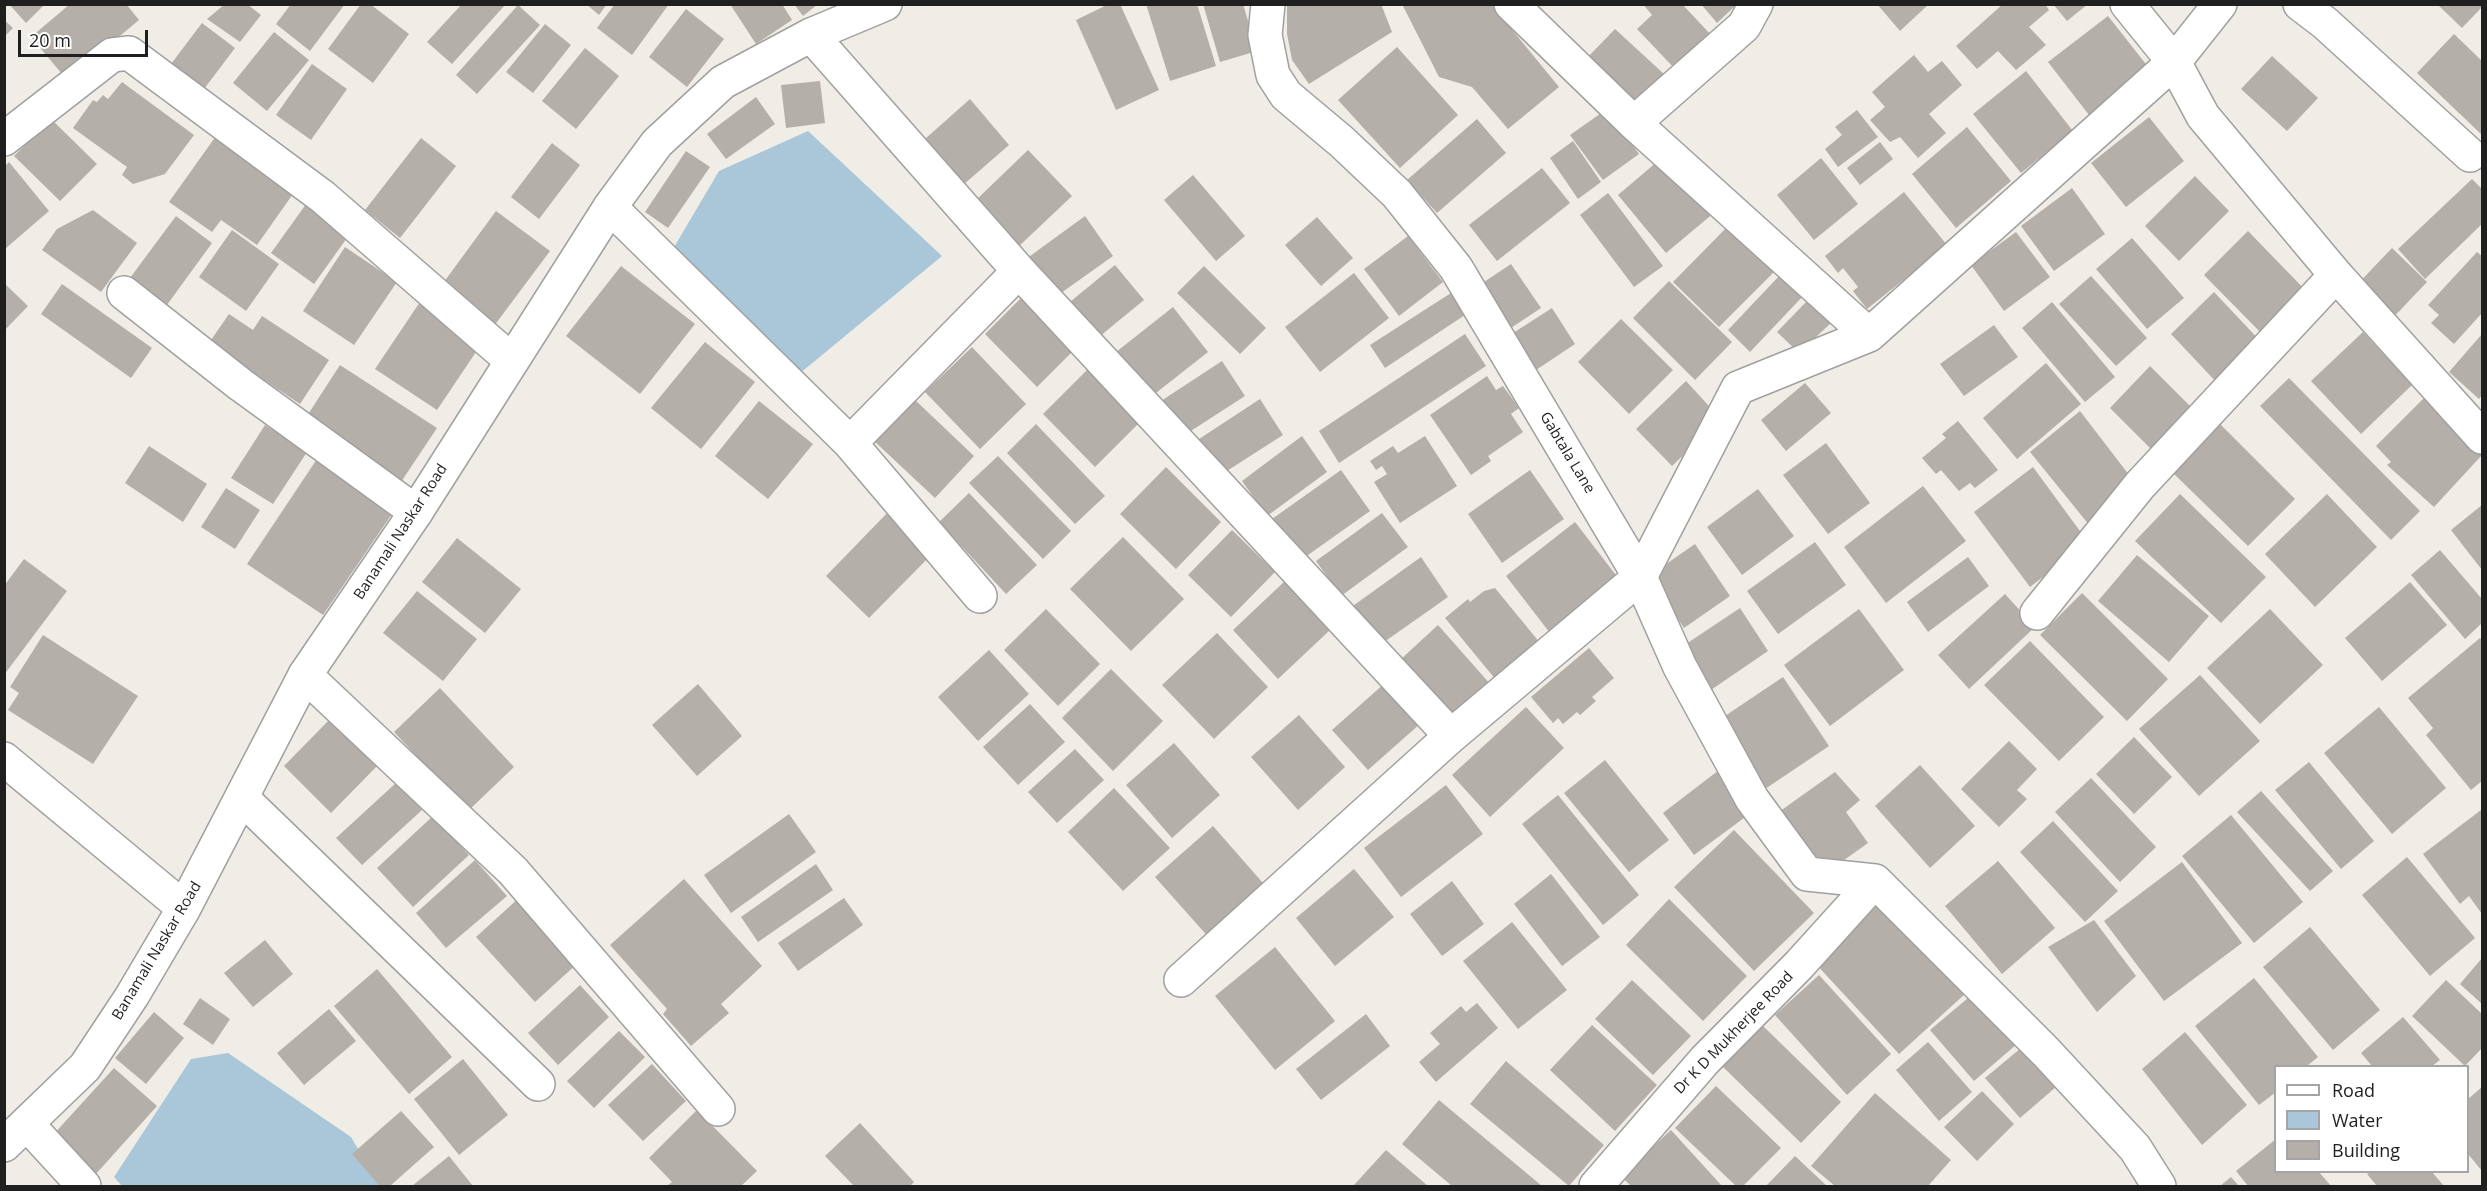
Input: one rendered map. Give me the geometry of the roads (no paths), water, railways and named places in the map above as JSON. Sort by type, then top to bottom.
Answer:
[{"type":"street","name":"Banamali Naskar Road","points":[[16,1134],[84,1067],[132,996],[184,908],[243,799],[305,675],[416,512],[610,207],[657,143],[723,82],[811,35],[885,4]]},
{"type":"street","name":"Gabtala Lane","points":[[1268,4],[1265,35],[1273,75],[1286,95],[1342,142],[1397,194],[1456,268],[1640,577],[1680,667],[1752,800],[1807,874],[1875,881]]},
{"type":"street","points":[[1511,4],[1634,123],[1869,334]]},
{"type":"street","points":[[1634,123],[1744,26],[1756,4]]},
{"type":"street","points":[[2127,4],[2174,62],[2203,116],[2336,275],[2482,437]]},
{"type":"street","points":[[1181,980],[1451,736],[1640,577],[1738,388],[1869,334],[2174,62],[2220,4]]},
{"type":"street","points":[[2300,4],[2325,23],[2470,155]]},
{"type":"street","points":[[811,35],[1019,271],[1451,736]]},
{"type":"street","points":[[4,139],[112,55],[129,52],[323,197],[511,360]]},
{"type":"street","points":[[610,207],[850,443],[980,596]]},
{"type":"street","points":[[850,443],[1019,271]]},
{"type":"street","points":[[2037,612],[2140,485],[2336,275]]},
{"type":"street","points":[[124,293],[241,385],[416,512]]},
{"type":"street","points":[[305,675],[513,871],[718,1109]]},
{"type":"street","points":[[4,759],[184,908]]},
{"type":"street","points":[[243,799],[538,1084]]},
{"type":"street","points":[[1875,881],[2046,1052],[2135,1148],[2159,1186]]},
{"type":"street","name":"Dr K D Mukherjee Road","points":[[1596,1186],[1705,1060],[1800,965],[1875,881]]},
{"type":"street","points":[[16,1134],[84,1186]]},
{"type":"water","points":[[808,131],[942,256],[793,379],[670,254],[719,171]]},
{"type":"water","points":[[228,1053],[351,1137],[380,1186],[122,1186],[114,1177],[191,1059]]}]
